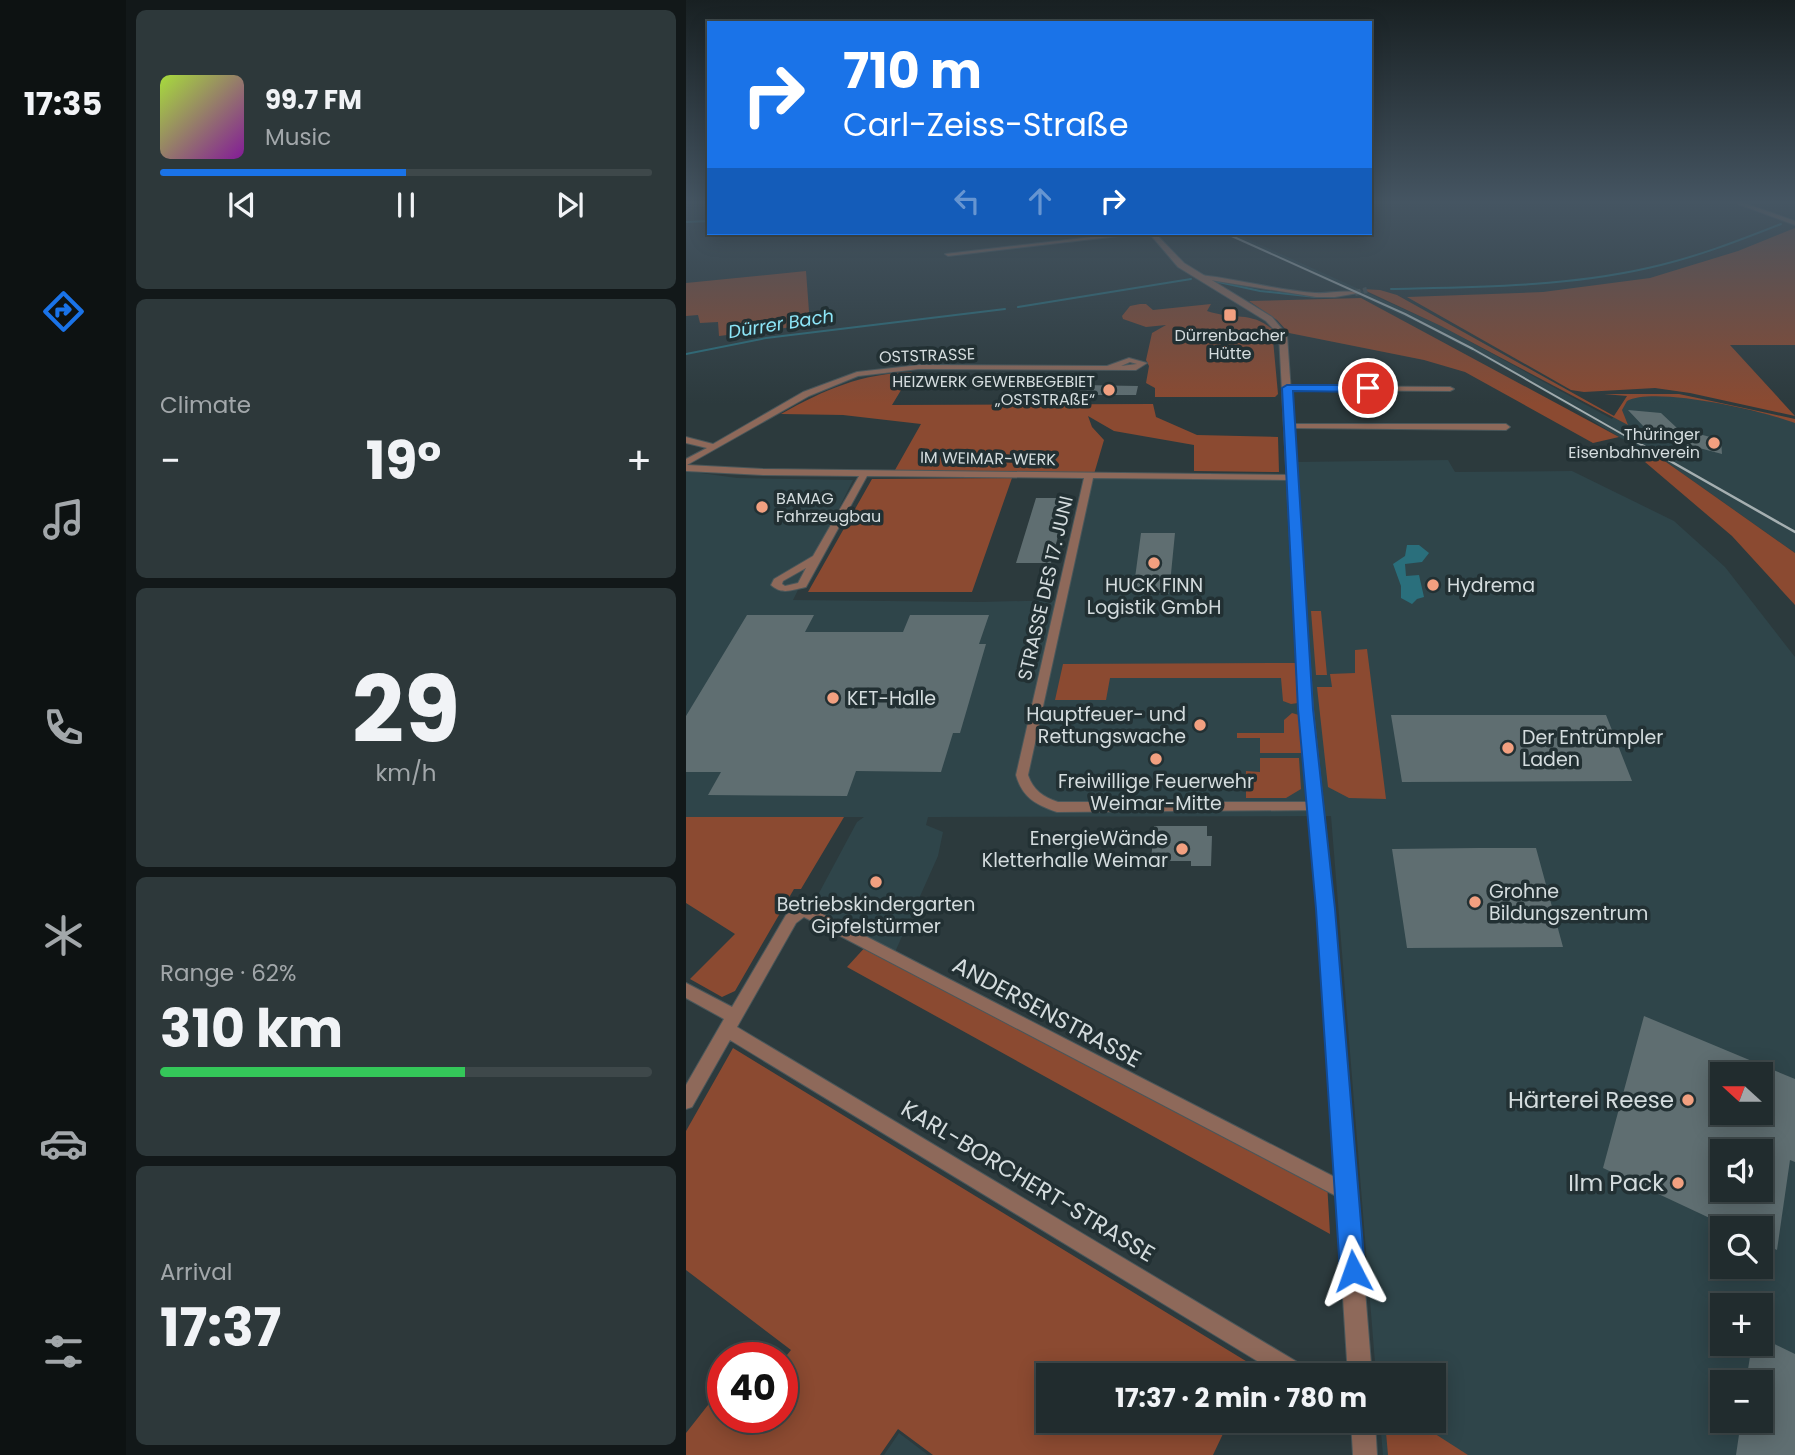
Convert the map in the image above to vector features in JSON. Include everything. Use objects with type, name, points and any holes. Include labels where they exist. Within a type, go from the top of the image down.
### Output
[{"type":"street","points":[[1187,269],[1269,319],[1283,335],[1306,709],[1348,1193],[1359,1363]]},
{"type":"street","points":[[1200,277],[1314,296],[1355,293]]},
{"type":"street","name":"OSTSTRASSE","points":[[686,465],[710,446],[813,390],[869,372],[919,367],[1108,368]]},
{"type":"street","points":[[1287,388],[1450,389]]},
{"type":"street","points":[[1289,426],[1506,427]]},
{"type":"street","points":[[686,440],[710,446]]},
{"type":"street","name":"IM WEIMAR-WERK","points":[[686,465],[763,472],[1291,477]]},
{"type":"street","points":[[817,558],[865,472]]},
{"type":"street","name":"STRASSE DES 17. JUNI","points":[[1089,476],[1022,775],[1025,788],[1044,803],[1067,807],[1316,807]]},
{"type":"street","name":"ANDERSENSTRASSE","points":[[731,1023],[791,919],[803,910],[1348,1193]]},
{"type":"street","name":"KARL-BORCHERT-STRASSE","points":[[686,990],[731,1023],[1281,1363]]},
{"type":"street","points":[[686,1101],[731,1023]]},
{"type":"street","points":[[1364,1433],[1365,1455]]},
{"type":"shaded area","points":[[1301,269],[1314,269],[1441,326],[1612,419],[1628,395],[1681,395],[1795,420],[1795,553],[1659,457],[1619,437],[1524,379],[1423,325]]},
{"type":"shaded area","points":[[1680,269],[1795,269],[1795,345],[1730,345],[1795,416],[1655,388],[1584,392],[1571,390],[1407,297],[1543,292],[1650,278]]},
{"type":"shaded area","points":[[806,271],[810,325],[719,336],[718,322],[700,323],[698,315],[686,316],[686,283]]},
{"type":"shaded area","points":[[1362,289],[1397,295],[1614,416],[1627,396],[1604,394],[1679,394],[1795,419],[1795,423],[1735,407],[1661,396],[1627,401],[1622,410],[1628,425],[1441,326]]},
{"type":"shaded area","points":[[1361,298],[1619,437],[1593,443],[1465,372],[1424,360],[1289,333],[1277,320],[1249,301]]},
{"type":"shaded area","points":[[1146,304],[1153,310],[1211,304],[1207,311],[1264,323],[1272,329],[1278,394],[1275,397],[1155,397],[1155,388],[1146,383],[1149,366],[1146,360],[1152,333],[1166,325],[1146,327],[1123,319],[1122,316],[1130,306]]},
{"type":"shaded area","points":[[912,372],[892,405],[1153,404],[1156,417],[1197,435],[1278,437],[1279,472],[1194,471],[1194,445],[1114,431],[1088,416],[1092,427],[1104,440],[1094,474],[895,470],[921,424],[843,415],[781,414],[844,384],[893,373]]},
{"type":"shaded area","points":[[1659,457],[1795,553],[1795,605],[1732,536],[1645,462]]},
{"type":"shaded area","points":[[1448,460],[1455,472],[1572,471],[1674,521],[1725,567],[1795,657],[1795,1455],[1383,1455],[1381,1433],[1446,1433],[1446,1363],[1375,1363],[1331,816],[928,817],[926,825],[943,832],[938,856],[895,952],[811,908],[857,822],[864,817],[686,817],[686,471],[737,478],[853,480],[793,600],[981,602],[1062,600],[1089,476],[1290,477],[1297,462]]},
{"type":"shaded area","points":[[1012,478],[972,592],[808,592],[872,479]]},
{"type":"shaded area","points":[[1311,611],[1321,611],[1327,675],[1316,675]]},
{"type":"shaded area","points":[[1367,649],[1386,799],[1349,798],[1328,787],[1317,687],[1332,687],[1330,674],[1355,673],[1355,650]]},
{"type":"shaded area","points":[[1295,663],[1298,703],[1283,701],[1281,678],[1110,678],[1106,700],[1055,700],[1063,664]]},
{"type":"shaded area","points":[[1292,713],[1299,715],[1302,753],[1260,753],[1260,738],[1237,738],[1237,733],[1284,733],[1284,720]]},
{"type":"shaded area","points":[[1260,758],[1299,758],[1301,789],[1286,798],[1246,798],[1246,771],[1260,772]]},
{"type":"shaded area","points":[[686,817],[844,817],[801,889],[794,889],[735,991],[722,997],[690,979],[735,934],[686,903]]},
{"type":"shaded area","points":[[868,944],[1327,1182],[1330,1234],[847,967]]},
{"type":"shaded area","points":[[733,1048],[1249,1363],[1036,1363],[1036,1433],[1223,1433],[1213,1455],[933,1455],[898,1429],[880,1455],[686,1455],[686,1433],[707,1406],[707,1433],[798,1433],[798,1342],[780,1342],[686,1270],[686,1131]]},
{"type":"shaded area","points":[[899,1433],[928,1455],[884,1455]]},
{"type":"shaded area","points":[[1386,1433],[1434,1433],[1468,1455],[1388,1455]]},
{"type":"water","points":[[1407,545],[1419,545],[1429,553],[1422,562],[1405,564],[1406,576],[1419,575],[1424,597],[1412,604],[1401,598],[1401,586],[1393,564],[1405,556]]},
{"type":"building","name":"HEIZWERK GEWERBEGEBIET „OSTSTRAßE“","points":[[1082,385],[1138,386],[1136,395],[1079,395]]},
{"type":"building","points":[[1628,410],[1661,413],[1677,428],[1721,440],[1722,454],[1665,439],[1645,428]]},
{"type":"building","points":[[1036,498],[1068,498],[1051,563],[1016,563]]},
{"type":"building","name":"HUCK FINN Logistik GmbH","points":[[1141,533],[1175,533],[1169,594],[1133,593]]},
{"type":"building","name":"KET-Halle","points":[[747,615],[814,615],[805,632],[903,632],[910,615],[989,615],[979,644],[986,644],[960,733],[953,733],[941,772],[856,771],[847,796],[708,795],[721,772],[686,772],[686,716]]},
{"type":"building","name":"Der Entrümpler Laden","points":[[1391,715],[1606,715],[1632,781],[1402,782]]},
{"type":"building","name":"EnergieWände Kletterhalle Weimar","points":[[1154,826],[1207,826],[1207,836],[1212,836],[1211,866],[1191,866],[1191,861],[1151,861]]},
{"type":"building","name":"Grohne Bildungszentrum","points":[[1536,848],[1563,947],[1407,948],[1392,849]]},
{"type":"building","points":[[1644,1016],[1754,1062],[1710,1062],[1710,1125],[1773,1125],[1773,1070],[1795,1079],[1795,1162],[1790,1160],[1777,1250],[1773,1248],[1773,1216],[1710,1216],[1710,1218],[1603,1168]]},
{"type":"building","points":[[1773,1343],[1795,1354],[1795,1455],[1736,1455],[1739,1433],[1773,1433],[1773,1370],[1748,1370],[1750,1356],[1773,1356]]},
{"type":"waterway","name":"Dürrer Bach","points":[[1391,289],[1520,285],[1584,279],[1641,269]]},
{"type":"waterway","name":"Dürrer Bach","points":[[1018,307],[1191,279]]},
{"type":"waterway","name":"Dürrer Bach","points":[[1214,281],[1260,291],[1316,297]]},
{"type":"waterway","name":"Dürrer Bach","points":[[686,354],[766,338],[1005,309]]},
{"type":"tunnel","points":[[1355,293],[1367,290]]},
{"type":"railway","points":[[1305,269],[1405,314],[1473,349],[1645,447]]},
{"type":"railway","points":[[1642,445],[1795,532]]},
{"type":"place","name":"Dürrenbacher Hütte","points":[[1230,315]]},
{"type":"place","name":"HEIZWERK GEWERBEGEBIET „OSTSTRAßE“","points":[[1109,390]]},
{"type":"place","name":"Thüringer Eisenbahnverein","points":[[1714,443]]},
{"type":"place","name":"BAMAG Fahrzeugbau","points":[[762,507]]},
{"type":"place","name":"HUCK FINN Logistik GmbH","points":[[1154,563]]},
{"type":"place","name":"Hydrema","points":[[1433,585]]},
{"type":"place","name":"KET-Halle","points":[[833,698]]},
{"type":"place","name":"Hauptfeuer- und Rettungswache","points":[[1200,725]]},
{"type":"place","name":"Der Entrümpler Laden","points":[[1508,748]]},
{"type":"place","name":"Freiwillige Feuerwehr Weimar-Mitte","points":[[1156,759]]},
{"type":"place","name":"EnergieWände Kletterhalle Weimar","points":[[1182,849]]},
{"type":"place","name":"Betriebskindergarten Gipfelstürmer","points":[[876,882]]},
{"type":"place","name":"Grohne Bildungszentrum","points":[[1475,902]]},
{"type":"place","name":"Härterei Reese","points":[[1688,1100]]},
{"type":"place","name":"Ilm Pack","points":[[1678,1183]]},
{"type":"route","points":[[1353,1271],[1326,909],[1306,709],[1287,388],[1368,388]]}]
